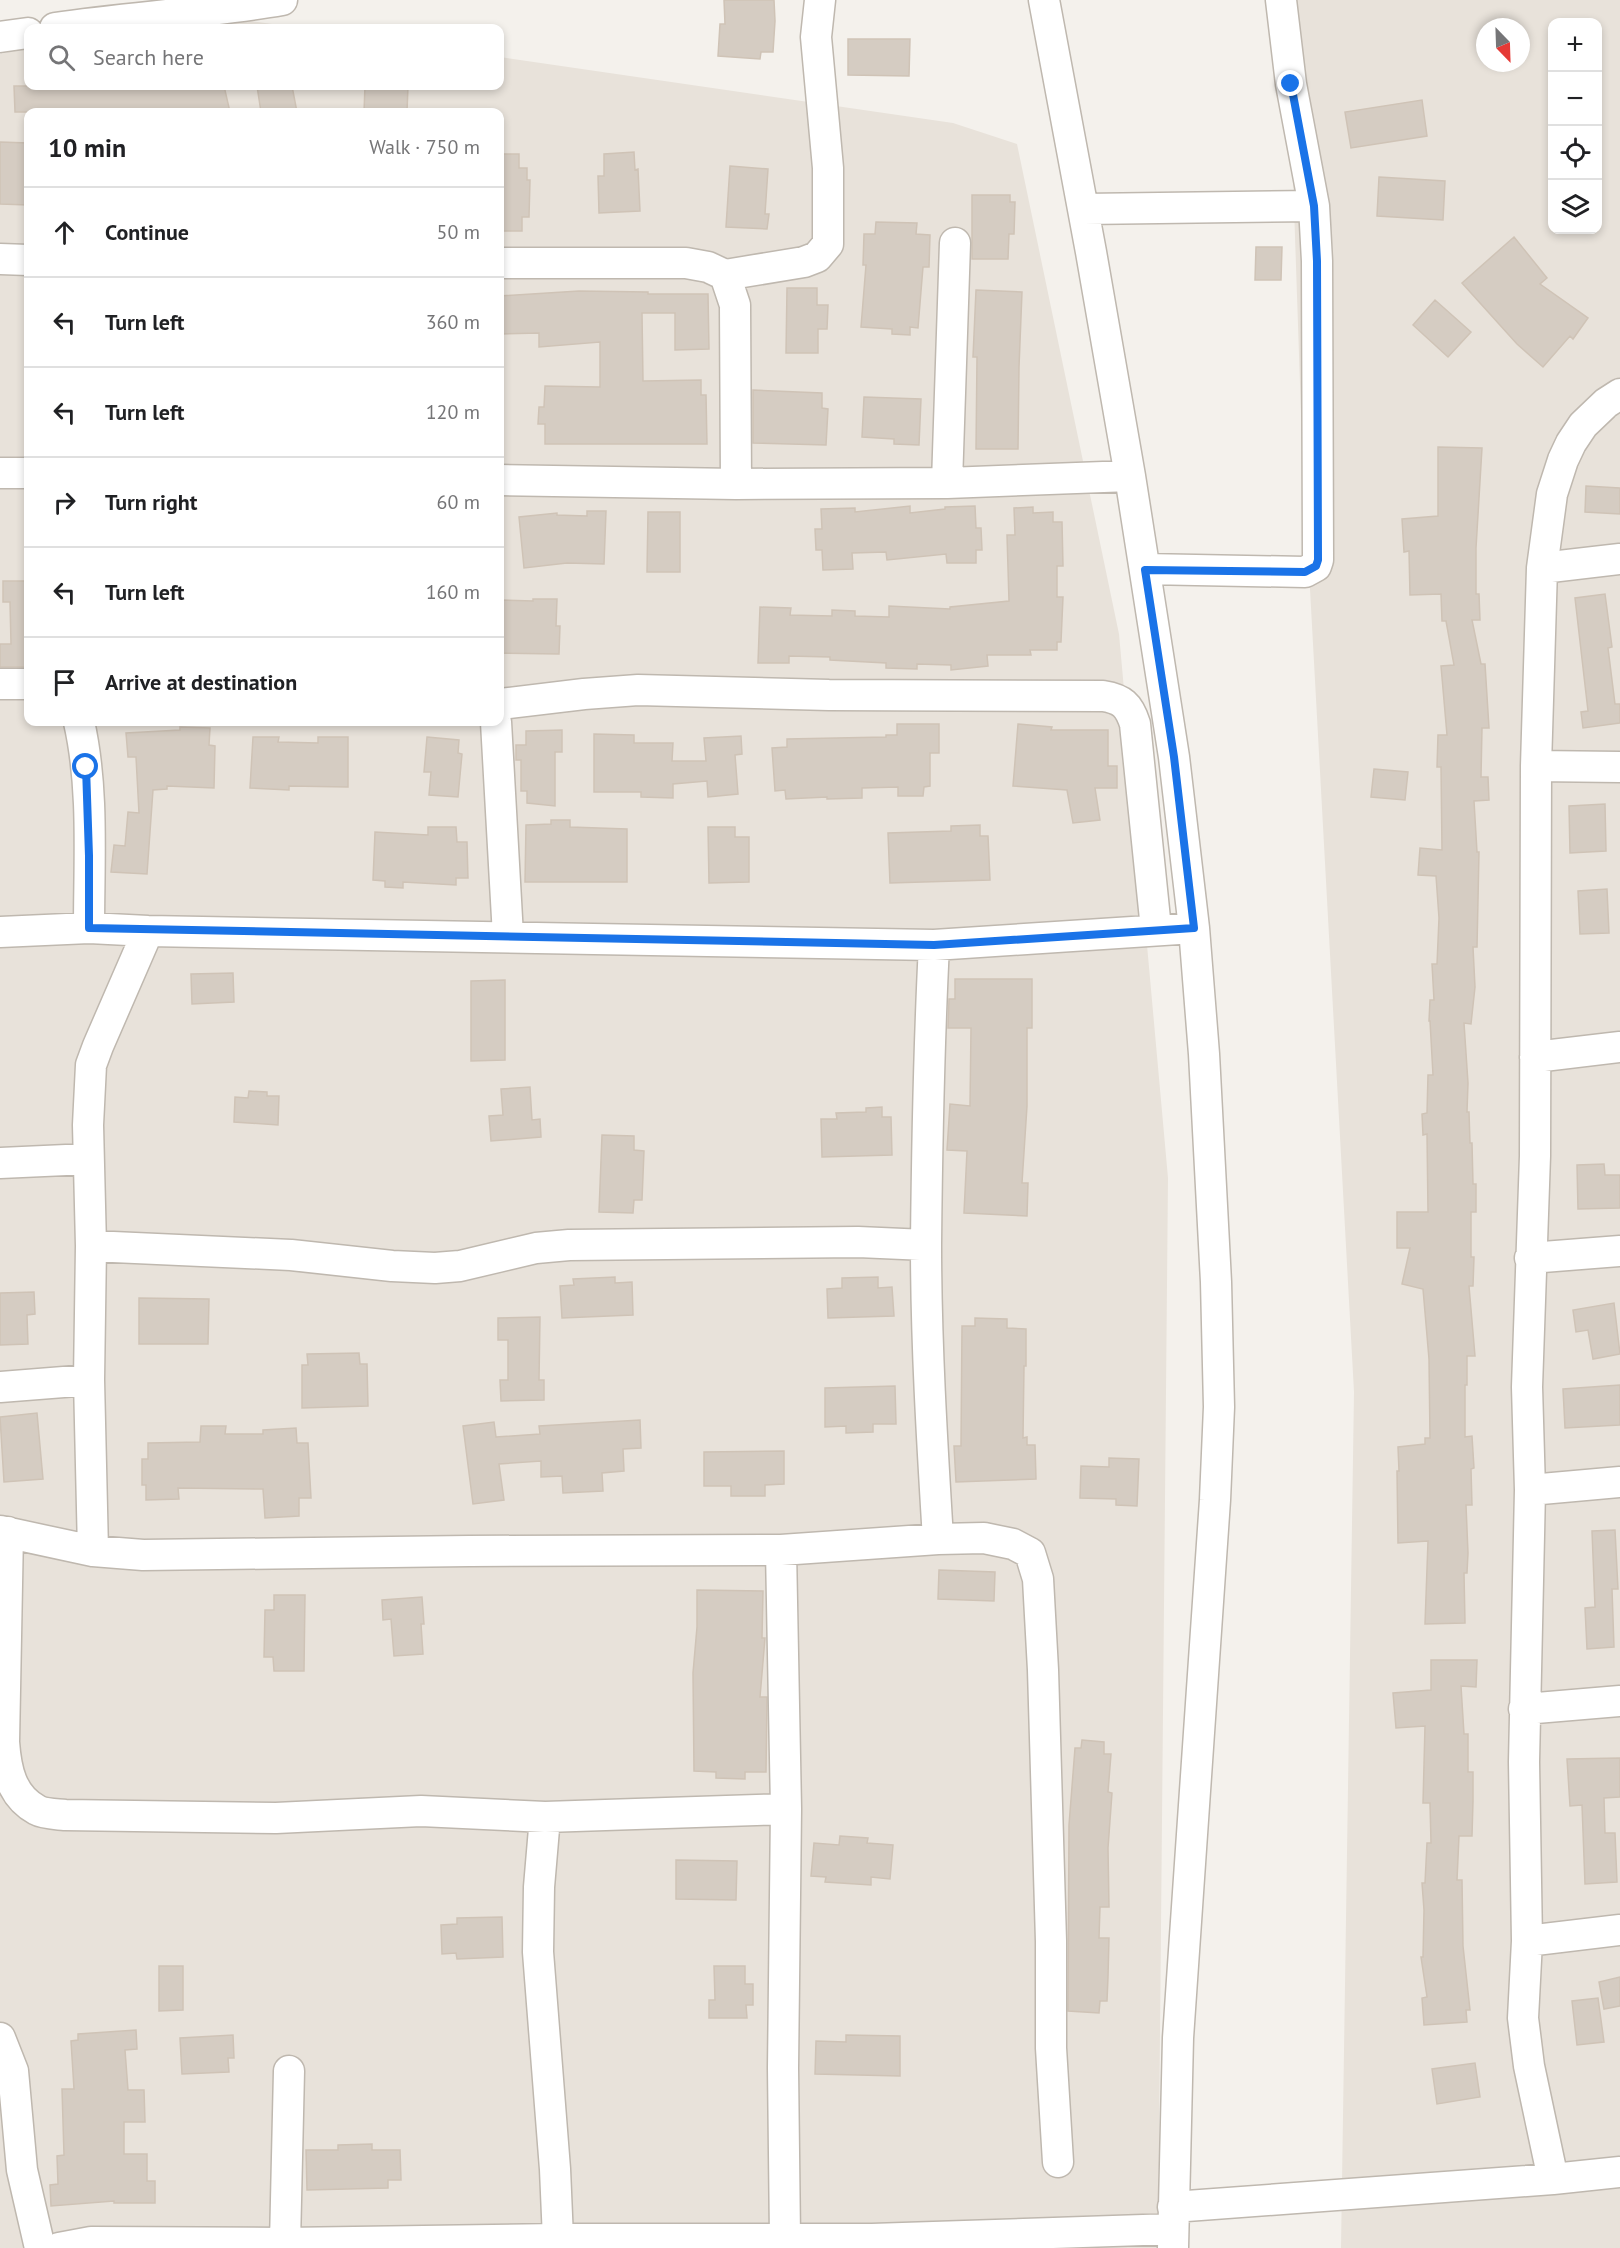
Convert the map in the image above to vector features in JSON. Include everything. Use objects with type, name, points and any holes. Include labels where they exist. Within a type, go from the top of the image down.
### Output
[{"type":"street","points":[[81,24],[228,4],[282,0]]},
{"type":"street","points":[[504,262],[686,263],[708,267],[725,275],[804,262],[817,257],[828,244],[828,168],[816,38],[820,0]]},
{"type":"street","points":[[1044,0],[1084,209],[1130,476],[1174,757],[1194,928],[1204,1054],[1216,1282],[1219,1407],[1215,1500],[1178,2038],[1173,2228]]},
{"type":"street","points":[[1145,570],[1295,573],[1305,572],[1316,566],[1318,560],[1317,261],[1314,206],[1291,84],[1281,0]]},
{"type":"street","points":[[0,37],[24,34]]},
{"type":"street","points":[[1084,209],[1314,206]]},
{"type":"street","points":[[947,483],[955,243]]},
{"type":"street","points":[[0,259],[24,260]]},
{"type":"street","points":[[725,275],[735,305],[736,484]]},
{"type":"street","points":[[1553,2179],[1529,2066],[1523,2018],[1527,1941],[1524,1709],[1530,1490],[1527,1387],[1535,1156],[1536,766],[1542,568],[1552,494],[1563,460],[1583,425],[1606,403],[1620,394]]},
{"type":"street","points":[[0,473],[24,473]]},
{"type":"street","points":[[504,480],[736,484],[947,483],[1130,476]]},
{"type":"street","points":[[1542,568],[1620,559]]},
{"type":"street","points":[[0,684],[24,684]]},
{"type":"street","points":[[504,704],[584,694],[638,690],[876,695],[1103,696],[1114,698],[1127,705],[1135,724],[1156,929]]},
{"type":"street","points":[[80,726],[86,767],[89,928]]},
{"type":"street","points":[[496,726],[508,936]]},
{"type":"street","points":[[1536,766],[1620,767]]},
{"type":"street","points":[[0,932],[89,928],[934,945],[1194,928]]},
{"type":"street","points":[[93,1551],[89,1380],[92,1246],[88,1092],[92,1065],[98,1046],[148,930]]},
{"type":"street","points":[[934,945],[929,1035],[926,1245],[931,1412],[938,1539]]},
{"type":"street","points":[[1534,1057],[1620,1047]]},
{"type":"street","points":[[0,1163],[88,1159]]},
{"type":"street","points":[[92,1246],[291,1256],[435,1268],[460,1266],[536,1248],[569,1245],[858,1242],[926,1245]]},
{"type":"street","points":[[1530,1258],[1620,1251]]},
{"type":"street","points":[[0,1386],[89,1380]]},
{"type":"street","points":[[1530,1490],[1620,1482]]},
{"type":"street","points":[[786,1809],[545,1817],[422,1811],[276,1818],[65,1815],[39,1811],[18,1797],[2,1757],[4,1532],[93,1551],[143,1555],[445,1551],[781,1551],[938,1539],[984,1538],[1014,1544],[1030,1553],[1038,1579],[1043,1670],[1051,1941],[1051,2048],[1058,2162]]},
{"type":"street","points":[[781,1551],[786,1809],[783,2068],[785,2238]]},
{"type":"street","points":[[1524,1709],[1620,1701]]},
{"type":"street","points":[[545,1817],[539,1887],[538,1952],[558,2239]]},
{"type":"street","points":[[1527,1941],[1620,1929]]},
{"type":"street","points":[[0,2038],[13,2071],[22,2170],[40,2248]]},
{"type":"street","points":[[285,2243],[289,2071]]},
{"type":"street","points":[[59,2248],[91,2242],[285,2243],[785,2238],[1118,2240],[1173,2228],[1620,2172]]},
{"type":"shaded area","points":[[1287,0],[1620,0],[1620,2248],[1341,2248],[1354,1392],[1302,443]]},
{"type":"shaded area","points":[[192,13],[272,24],[138,24]]},
{"type":"shaded area","points":[[24,49],[24,90],[504,90],[504,58],[953,123],[1017,144],[1119,634],[1168,1178],[1158,2248],[0,2248],[0,54]]},
{"type":"building","points":[[724,0],[774,0],[773,52],[761,52],[760,59],[718,56],[720,24],[725,24]]},
{"type":"building","points":[[848,39],[910,39],[909,76],[848,75]]},
{"type":"building","points":[[14,86],[24,86],[24,90],[225,90],[229,108],[24,108],[24,112],[15,112]]},
{"type":"building","points":[[258,90],[293,90],[296,108],[260,108]]},
{"type":"building","points":[[365,90],[408,90],[407,108],[364,108]]},
{"type":"building","points":[[1422,100],[1427,136],[1351,148],[1345,112]]},
{"type":"building","points":[[0,142],[24,143],[24,205],[0,204]]},
{"type":"building","points":[[634,152],[635,170],[638,169],[640,211],[599,213],[598,176],[604,176],[604,154]]},
{"type":"building","points":[[504,154],[519,154],[519,168],[527,168],[527,180],[530,180],[529,217],[522,217],[522,231],[504,231]]},
{"type":"building","points":[[730,166],[768,169],[765,214],[769,214],[767,229],[726,227]]},
{"type":"building","points":[[1379,177],[1445,181],[1443,220],[1377,216]]},
{"type":"building","points":[[972,195],[1010,195],[1010,202],[1015,202],[1014,234],[1009,234],[1008,259],[972,259]]},
{"type":"building","points":[[876,222],[917,223],[916,234],[930,235],[929,267],[923,267],[918,328],[910,327],[910,335],[892,334],[892,329],[861,327],[866,265],[863,265],[864,234],[875,234]]},
{"type":"building","points":[[1514,237],[1547,278],[1540,284],[1588,318],[1573,339],[1570,336],[1543,367],[1517,344],[1462,283]]},
{"type":"building","points":[[1256,247],[1282,247],[1281,280],[1255,280]]},
{"type":"building","points":[[787,288],[817,288],[817,305],[828,305],[827,329],[818,329],[818,353],[786,353]]},
{"type":"building","points":[[976,290],[1022,292],[1018,449],[976,449],[977,357],[973,357]]},
{"type":"building","points":[[579,291],[708,294],[709,349],[675,350],[675,313],[642,313],[643,381],[701,380],[701,395],[706,395],[707,444],[545,444],[545,424],[538,424],[539,407],[544,407],[545,386],[600,387],[600,342],[539,347],[539,333],[504,334],[504,296]]},
{"type":"building","points":[[1435,300],[1471,332],[1448,357],[1413,325]]},
{"type":"building","points":[[753,390],[822,393],[822,408],[828,409],[826,445],[753,443]]},
{"type":"building","points":[[864,397],[921,399],[919,445],[894,444],[894,439],[862,437]]},
{"type":"building","points":[[1438,447],[1482,448],[1476,548],[1476,594],[1479,594],[1480,620],[1472,620],[1481,664],[1485,664],[1489,728],[1482,728],[1481,777],[1488,777],[1489,800],[1474,801],[1477,852],[1479,852],[1477,947],[1473,947],[1475,987],[1471,1024],[1464,1023],[1468,1083],[1467,1112],[1469,1112],[1470,1143],[1472,1143],[1473,1184],[1476,1184],[1476,1212],[1471,1212],[1473,1286],[1469,1286],[1475,1356],[1467,1356],[1467,1385],[1465,1385],[1465,1437],[1472,1436],[1474,1468],[1471,1469],[1472,1505],[1466,1505],[1468,1553],[1467,1573],[1464,1573],[1465,1623],[1425,1624],[1428,1541],[1398,1543],[1397,1471],[1399,1471],[1398,1447],[1425,1444],[1425,1438],[1430,1438],[1429,1359],[1423,1289],[1402,1284],[1410,1248],[1397,1248],[1397,1212],[1428,1212],[1427,1134],[1423,1135],[1422,1114],[1427,1113],[1428,1075],[1433,1075],[1429,1021],[1430,1000],[1434,1000],[1432,964],[1437,964],[1439,918],[1436,876],[1418,875],[1420,848],[1442,850],[1441,767],[1437,767],[1438,735],[1447,735],[1441,666],[1454,665],[1446,621],[1442,621],[1441,594],[1410,595],[1409,551],[1404,552],[1402,519],[1438,516]]},
{"type":"building","points":[[1586,486],[1620,488],[1620,514],[1585,512]]},
{"type":"building","points":[[910,506],[910,513],[945,509],[945,507],[975,506],[976,528],[981,528],[982,550],[976,550],[976,563],[947,563],[946,554],[887,560],[886,552],[852,553],[853,569],[823,570],[822,550],[816,550],[815,529],[822,529],[821,509],[855,508],[855,512]]},
{"type":"building","points":[[1033,507],[1033,513],[1053,512],[1053,522],[1062,522],[1063,566],[1057,566],[1057,597],[1063,597],[1061,642],[1057,642],[1057,650],[1030,650],[1031,655],[987,655],[988,666],[951,670],[951,665],[917,664],[917,669],[886,668],[886,663],[830,660],[830,657],[789,656],[789,663],[758,663],[760,607],[791,608],[790,615],[832,616],[832,610],[855,611],[855,616],[889,617],[889,606],[950,609],[950,607],[1009,601],[1007,535],[1015,535],[1014,508]]},
{"type":"building","points":[[587,511],[606,511],[604,564],[567,563],[524,568],[519,517],[557,513],[557,515],[587,516]]},
{"type":"building","points":[[648,512],[680,512],[680,572],[647,572]]},
{"type":"building","points":[[3,581],[24,581],[24,667],[0,667],[0,644],[11,644],[10,602],[3,602]]},
{"type":"building","points":[[1605,594],[1612,647],[1608,648],[1615,704],[1620,704],[1620,723],[1583,728],[1581,712],[1588,711],[1575,598]]},
{"type":"building","points":[[533,599],[557,599],[556,626],[560,626],[559,654],[504,653],[504,600],[533,601]]},
{"type":"building","points":[[897,724],[939,724],[939,753],[930,753],[930,786],[924,787],[923,796],[898,796],[898,787],[862,788],[862,798],[786,799],[785,790],[775,791],[772,748],[787,747],[787,739],[886,737],[886,735],[897,735]]},
{"type":"building","points":[[1018,724],[1052,727],[1051,730],[1108,730],[1108,766],[1117,766],[1117,788],[1095,788],[1100,820],[1073,823],[1067,790],[1013,786]]},
{"type":"building","points":[[180,727],[210,728],[209,745],[215,746],[214,788],[167,786],[167,789],[153,790],[147,874],[111,872],[114,845],[125,846],[128,812],[139,813],[136,757],[128,757],[126,733],[180,730]]},
{"type":"building","points":[[562,730],[562,752],[555,752],[555,806],[527,803],[527,791],[521,791],[521,760],[516,760],[516,745],[526,745],[526,731]]},
{"type":"building","points":[[594,734],[634,735],[634,743],[673,743],[672,761],[706,761],[704,738],[741,736],[742,754],[735,755],[738,794],[708,797],[707,781],[673,784],[673,798],[641,797],[641,792],[594,792]]},
{"type":"building","points":[[253,737],[279,737],[278,742],[318,743],[318,737],[348,737],[348,787],[289,786],[289,790],[250,788]]},
{"type":"building","points":[[427,737],[459,740],[458,753],[462,754],[458,797],[429,795],[431,772],[424,772]]},
{"type":"building","points":[[1374,769],[1408,772],[1405,800],[1371,797]]},
{"type":"building","points":[[1605,804],[1606,851],[1570,853],[1569,806]]},
{"type":"building","points":[[551,820],[570,820],[570,827],[627,829],[627,882],[525,882],[526,825],[551,824]]},
{"type":"building","points":[[980,825],[980,836],[988,836],[990,880],[890,883],[888,833],[951,831],[951,826]]},
{"type":"building","points":[[428,827],[456,827],[457,842],[467,842],[468,878],[456,878],[456,885],[403,882],[403,888],[385,887],[385,881],[373,880],[375,832],[428,835]]},
{"type":"building","points":[[708,827],[735,827],[735,837],[749,837],[749,882],[709,883]]},
{"type":"building","points":[[1607,889],[1609,933],[1580,934],[1578,891]]},
{"type":"building","points":[[233,973],[234,1002],[192,1004],[191,974]]},
{"type":"building","points":[[955,979],[1032,979],[1032,1028],[1027,1028],[1027,1106],[1022,1183],[1028,1183],[1027,1216],[964,1213],[967,1151],[947,1150],[950,1104],[970,1106],[971,1028],[948,1028],[949,999],[955,999]]},
{"type":"building","points":[[505,980],[505,1060],[471,1061],[471,981]]},
{"type":"building","points":[[530,1087],[532,1120],[540,1119],[541,1137],[491,1141],[489,1116],[503,1115],[501,1089]]},
{"type":"building","points":[[249,1091],[267,1092],[267,1096],[279,1096],[278,1125],[234,1122],[235,1097],[248,1098]]},
{"type":"building","points":[[882,1107],[882,1117],[891,1117],[892,1155],[822,1157],[821,1119],[837,1119],[836,1113],[866,1112],[866,1108]]},
{"type":"building","points":[[602,1135],[634,1136],[634,1150],[644,1151],[642,1200],[634,1200],[633,1213],[599,1212]]},
{"type":"building","points":[[1604,1164],[1605,1175],[1620,1175],[1620,1208],[1578,1209],[1577,1165]]},
{"type":"building","points":[[615,1277],[615,1283],[632,1282],[633,1315],[562,1318],[560,1286],[574,1285],[573,1279]]},
{"type":"building","points":[[878,1277],[878,1288],[892,1287],[894,1316],[828,1318],[827,1289],[842,1288],[842,1278]]},
{"type":"building","points":[[34,1292],[35,1314],[27,1315],[28,1344],[0,1345],[0,1293]]},
{"type":"building","points":[[139,1298],[209,1299],[208,1344],[139,1344]]},
{"type":"building","points":[[1614,1303],[1620,1354],[1593,1359],[1588,1330],[1576,1332],[1573,1310]]},
{"type":"building","points":[[540,1317],[539,1380],[544,1380],[544,1400],[501,1401],[500,1380],[508,1380],[508,1340],[498,1340],[498,1318]]},
{"type":"building","points":[[975,1318],[1007,1319],[1007,1328],[1026,1329],[1023,1438],[1027,1437],[1027,1445],[1035,1445],[1036,1479],[956,1482],[954,1446],[961,1446],[962,1326],[975,1326]]},
{"type":"building","points":[[359,1353],[360,1364],[367,1364],[368,1406],[302,1408],[302,1365],[308,1365],[307,1354]]},
{"type":"building","points":[[1620,1385],[1620,1425],[1565,1428],[1563,1389]]},
{"type":"building","points":[[895,1386],[896,1424],[873,1424],[873,1432],[846,1433],[846,1426],[825,1427],[825,1388]]},
{"type":"building","points":[[37,1413],[43,1479],[4,1482],[0,1417]]},
{"type":"building","points":[[640,1420],[641,1448],[623,1449],[624,1471],[602,1473],[603,1491],[563,1493],[562,1476],[541,1477],[541,1461],[499,1464],[504,1500],[473,1504],[463,1426],[494,1422],[496,1437],[540,1434],[539,1426]]},
{"type":"building","points":[[201,1426],[226,1426],[225,1434],[263,1434],[263,1430],[296,1428],[297,1443],[308,1443],[311,1498],[299,1498],[299,1516],[265,1518],[263,1489],[178,1488],[179,1499],[146,1500],[146,1485],[142,1485],[142,1459],[148,1459],[148,1443],[200,1442]]},
{"type":"building","points":[[784,1451],[784,1484],[765,1485],[765,1496],[731,1496],[731,1486],[704,1486],[704,1452]]},
{"type":"building","points":[[1109,1458],[1139,1459],[1137,1506],[1116,1505],[1116,1499],[1080,1498],[1081,1466],[1109,1467]]},
{"type":"building","points":[[1615,1530],[1618,1589],[1612,1589],[1614,1647],[1587,1649],[1585,1608],[1595,1607],[1592,1531]]},
{"type":"building","points":[[939,1570],[995,1572],[994,1601],[938,1599]]},
{"type":"building","points":[[697,1590],[763,1591],[762,1638],[765,1638],[760,1697],[767,1697],[766,1772],[745,1772],[745,1779],[716,1778],[716,1772],[694,1771],[693,1673]]},
{"type":"building","points":[[274,1595],[305,1595],[304,1671],[274,1671],[273,1657],[264,1657],[265,1610],[274,1610]]},
{"type":"building","points":[[422,1597],[423,1654],[394,1656],[391,1619],[383,1620],[382,1600]]},
{"type":"building","points":[[1431,1660],[1477,1660],[1476,1687],[1461,1686],[1464,1734],[1468,1734],[1468,1772],[1473,1772],[1473,1801],[1472,1836],[1459,1836],[1457,1880],[1462,1880],[1463,1946],[1470,2010],[1466,2010],[1467,2022],[1424,2025],[1422,1998],[1427,1997],[1421,1957],[1423,1957],[1424,1910],[1422,1883],[1425,1883],[1427,1843],[1431,1843],[1430,1803],[1423,1803],[1425,1726],[1396,1728],[1393,1693],[1431,1690]]},
{"type":"building","points":[[1082,1740],[1104,1742],[1104,1754],[1111,1754],[1108,1792],[1112,1793],[1108,1848],[1109,1907],[1100,1907],[1099,1938],[1109,1938],[1107,2001],[1100,2001],[1099,2013],[1068,2011],[1069,1825],[1075,1748],[1081,1748]]},
{"type":"building","points":[[1620,1758],[1620,1797],[1604,1798],[1605,1833],[1615,1833],[1617,1882],[1585,1884],[1582,1805],[1570,1806],[1567,1759]]},
{"type":"building","points":[[840,1836],[868,1838],[867,1843],[893,1845],[890,1879],[871,1877],[871,1885],[825,1882],[826,1877],[811,1876],[814,1843],[839,1845]]},
{"type":"building","points":[[676,1860],[737,1861],[736,1900],[676,1899]]},
{"type":"building","points":[[502,1917],[503,1957],[457,1959],[456,1953],[442,1954],[441,1925],[457,1924],[457,1918]]},
{"type":"building","points":[[159,1966],[183,1966],[183,2010],[159,2011]]},
{"type":"building","points":[[714,1966],[745,1966],[745,1984],[753,1984],[753,2005],[746,2005],[747,2018],[709,2018],[709,2000],[715,2000]]},
{"type":"building","points":[[1620,1977],[1620,2006],[1604,2009],[1599,1982]]},
{"type":"building","points":[[1598,1998],[1604,2042],[1577,2045],[1572,2001]]},
{"type":"building","points":[[136,2030],[137,2049],[125,2050],[128,2090],[144,2090],[145,2122],[124,2122],[124,2154],[147,2154],[147,2181],[155,2181],[155,2203],[114,2203],[114,2201],[51,2206],[50,2185],[58,2184],[57,2156],[64,2155],[62,2089],[74,2089],[71,2041],[78,2040],[78,2034]]},
{"type":"building","points":[[233,2035],[234,2058],[228,2058],[229,2072],[182,2074],[180,2038]]},
{"type":"building","points":[[846,2035],[900,2036],[900,2076],[815,2074],[816,2041],[846,2042]]},
{"type":"building","points":[[1475,2063],[1480,2097],[1437,2104],[1432,2069]]},
{"type":"building","points":[[372,2144],[372,2150],[400,2150],[401,2180],[388,2180],[388,2188],[307,2190],[306,2150],[338,2150],[338,2145]]},
{"type":"route","points":[[86,767],[89,928],[934,945],[1194,928],[1174,757],[1145,570],[1295,573],[1312,569],[1318,560],[1317,261],[1314,206],[1291,84]]}]
